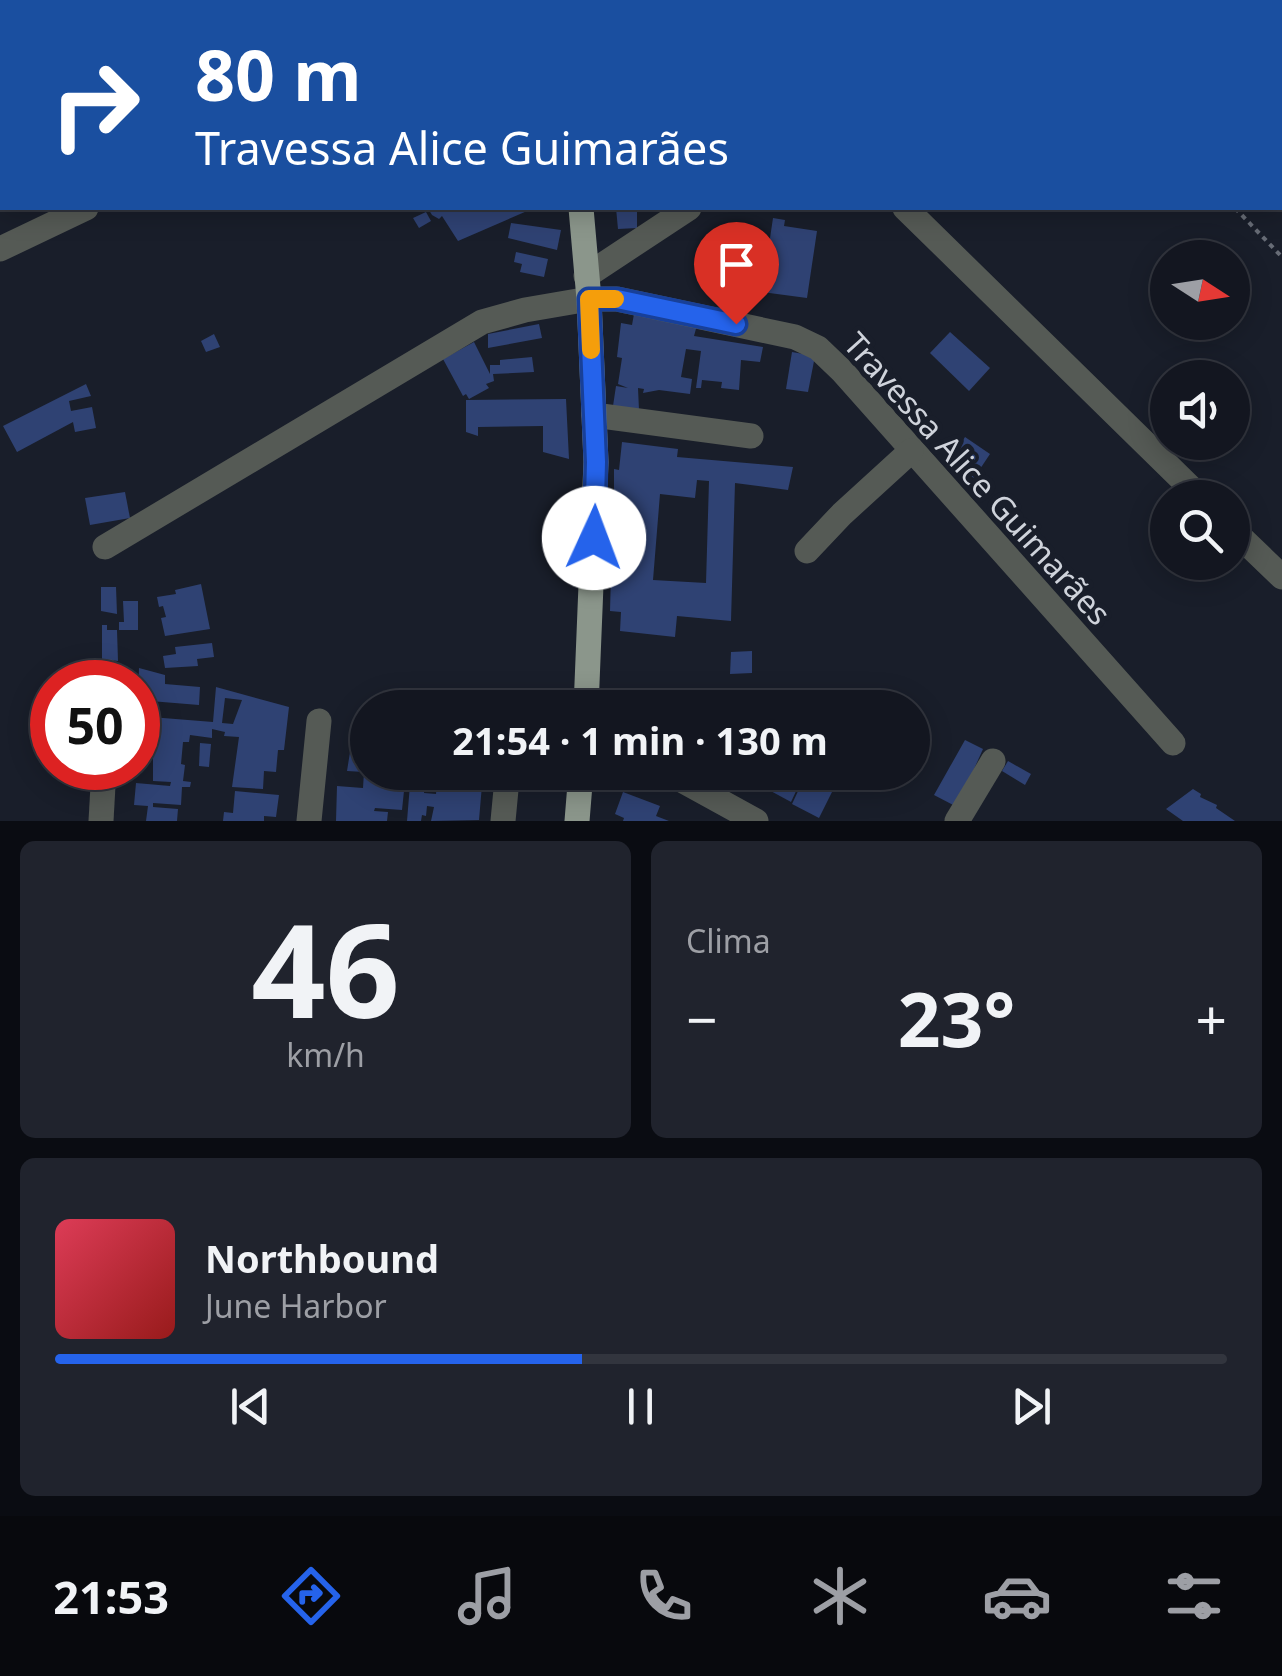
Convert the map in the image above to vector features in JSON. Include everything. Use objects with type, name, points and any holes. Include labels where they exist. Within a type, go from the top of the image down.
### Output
[{"type":"main road","points":[[581,210],[596,481],[587,690]]},
{"type":"main road","points":[[577,821],[580,790]]},
{"type":"street","points":[[0,249],[82,210]]},
{"type":"street","points":[[588,288],[686,210]]},
{"type":"street","points":[[908,210],[1182,480]]},
{"type":"street","name":"Travessa Alice Guimarães","points":[[106,547],[482,322],[588,288],[617,299],[795,337],[818,348],[1173,743]]},
{"type":"street","points":[[594,414],[751,436]]},
{"type":"street","points":[[807,551],[911,451]]},
{"type":"street","points":[[1250,547],[1282,578]]},
{"type":"street","points":[[309,821],[319,721]]},
{"type":"street","points":[[957,821],[992,760]]},
{"type":"street","points":[[102,821],[103,790]]},
{"type":"street","points":[[504,821],[507,790]]},
{"type":"street","points":[[699,790],[756,821]]},
{"type":"path","points":[[1237,210],[1282,256]]},
{"type":"building","points":[[429,210],[529,210],[458,241],[442,216],[439,219]]},
{"type":"building","points":[[616,210],[637,210],[637,228],[618,229]]},
{"type":"building","points":[[426,212],[431,221],[419,228],[413,218]]},
{"type":"building","points":[[773,218],[785,220],[784,226],[817,231],[807,298],[762,292]]},
{"type":"building","points":[[511,223],[561,230],[557,250],[508,238]]},
{"type":"building","points":[[516,252],[548,259],[544,277],[520,272],[522,264],[514,262]]},
{"type":"building","points":[[634,314],[697,325],[694,336],[763,347],[760,362],[741,360],[739,390],[721,388],[722,382],[702,380],[701,388],[696,388],[701,351],[686,349],[681,377],[692,379],[690,394],[659,390],[643,393],[644,389],[638,388],[639,410],[613,406],[616,386],[628,388],[618,384],[621,323],[632,325]]},
{"type":"building","points":[[539,324],[542,338],[488,348],[488,334]]},
{"type":"building","points":[[950,332],[990,368],[969,391],[930,353]]},
{"type":"building","points":[[214,334],[220,347],[206,352],[201,341]]},
{"type":"building","points":[[474,342],[490,374],[490,365],[500,365],[500,360],[532,357],[534,372],[493,374],[494,381],[486,384],[489,388],[469,399],[466,394],[463,396],[443,359]]},
{"type":"building","points":[[792,352],[815,356],[808,392],[786,389]]},
{"type":"building","points":[[86,384],[91,396],[69,401],[71,411],[92,407],[96,428],[75,432],[73,422],[17,452],[3,426]]},
{"type":"building","points":[[566,399],[569,459],[543,452],[543,426],[478,427],[478,436],[466,432],[466,400]]},
{"type":"building","points":[[965,437],[990,454],[974,478],[949,462]]},
{"type":"building","points":[[622,442],[678,449],[677,457],[793,467],[788,490],[735,483],[731,621],[677,616],[675,637],[620,631],[621,612],[610,611],[611,574],[626,568],[630,519],[618,509],[619,498],[614,495],[614,469],[619,470]],"holes":[[[697,480],[709,481],[706,583],[653,580],[660,494],[695,498]]]},
{"type":"building","points":[[125,492],[130,518],[90,525],[85,498]]},
{"type":"building","points":[[201,584],[210,629],[165,636],[161,618],[166,617],[157,597]]},
{"type":"building","points":[[101,587],[116,587],[117,614],[101,611]]},
{"type":"building","points":[[123,601],[138,601],[138,630],[119,630],[119,622],[124,622]]},
{"type":"building","points":[[102,625],[107,625],[107,630],[117,630],[118,660],[102,659]]},
{"type":"building","points":[[212,643],[214,657],[197,659],[198,666],[165,668],[163,656],[176,654],[175,647]]},
{"type":"building","points":[[752,651],[752,673],[730,674],[731,652]]},
{"type":"building","points":[[160,674],[165,675],[165,684],[200,687],[199,705],[160,702]]},
{"type":"building","points":[[216,687],[289,707],[284,750],[278,750],[276,772],[264,771],[263,789],[232,787],[239,737],[224,736],[225,732],[212,729],[212,738],[190,735],[189,742],[183,742],[183,781],[191,782],[190,787],[182,787],[181,805],[153,803],[153,807],[178,809],[177,821],[146,821],[148,806],[134,805],[135,790],[170,786],[171,782],[160,781],[160,718],[213,722]],"holes":[[[225,698],[242,700],[233,724],[222,723]]]},
{"type":"building","points":[[965,740],[983,749],[957,807],[934,795]]},
{"type":"building","points":[[200,743],[211,744],[209,767],[199,766]]},
{"type":"building","points":[[1008,761],[1031,774],[1025,785],[1002,771]]},
{"type":"building","points":[[337,786],[350,790],[404,791],[402,810],[375,808],[374,811],[388,812],[387,821],[336,821]]},
{"type":"building","points":[[1193,789],[1235,821],[1183,821],[1166,809]]},
{"type":"building","points":[[410,790],[436,794],[436,790],[482,790],[479,820],[431,821],[434,807],[427,806],[421,821],[407,821]]},
{"type":"building","points":[[769,790],[797,790],[791,802]]},
{"type":"building","points":[[799,790],[833,790],[819,818],[792,804]]},
{"type":"building","points":[[235,791],[279,795],[276,817],[264,816],[264,821],[223,821],[224,812],[233,813]]},
{"type":"building","points":[[623,792],[660,806],[656,816],[669,821],[623,821],[615,814]]},
{"type":"slow traffic","points":[[591,350],[589,299],[615,299]]},
{"type":"route","points":[[594,538],[596,462],[589,299],[617,299],[736,324]]}]
